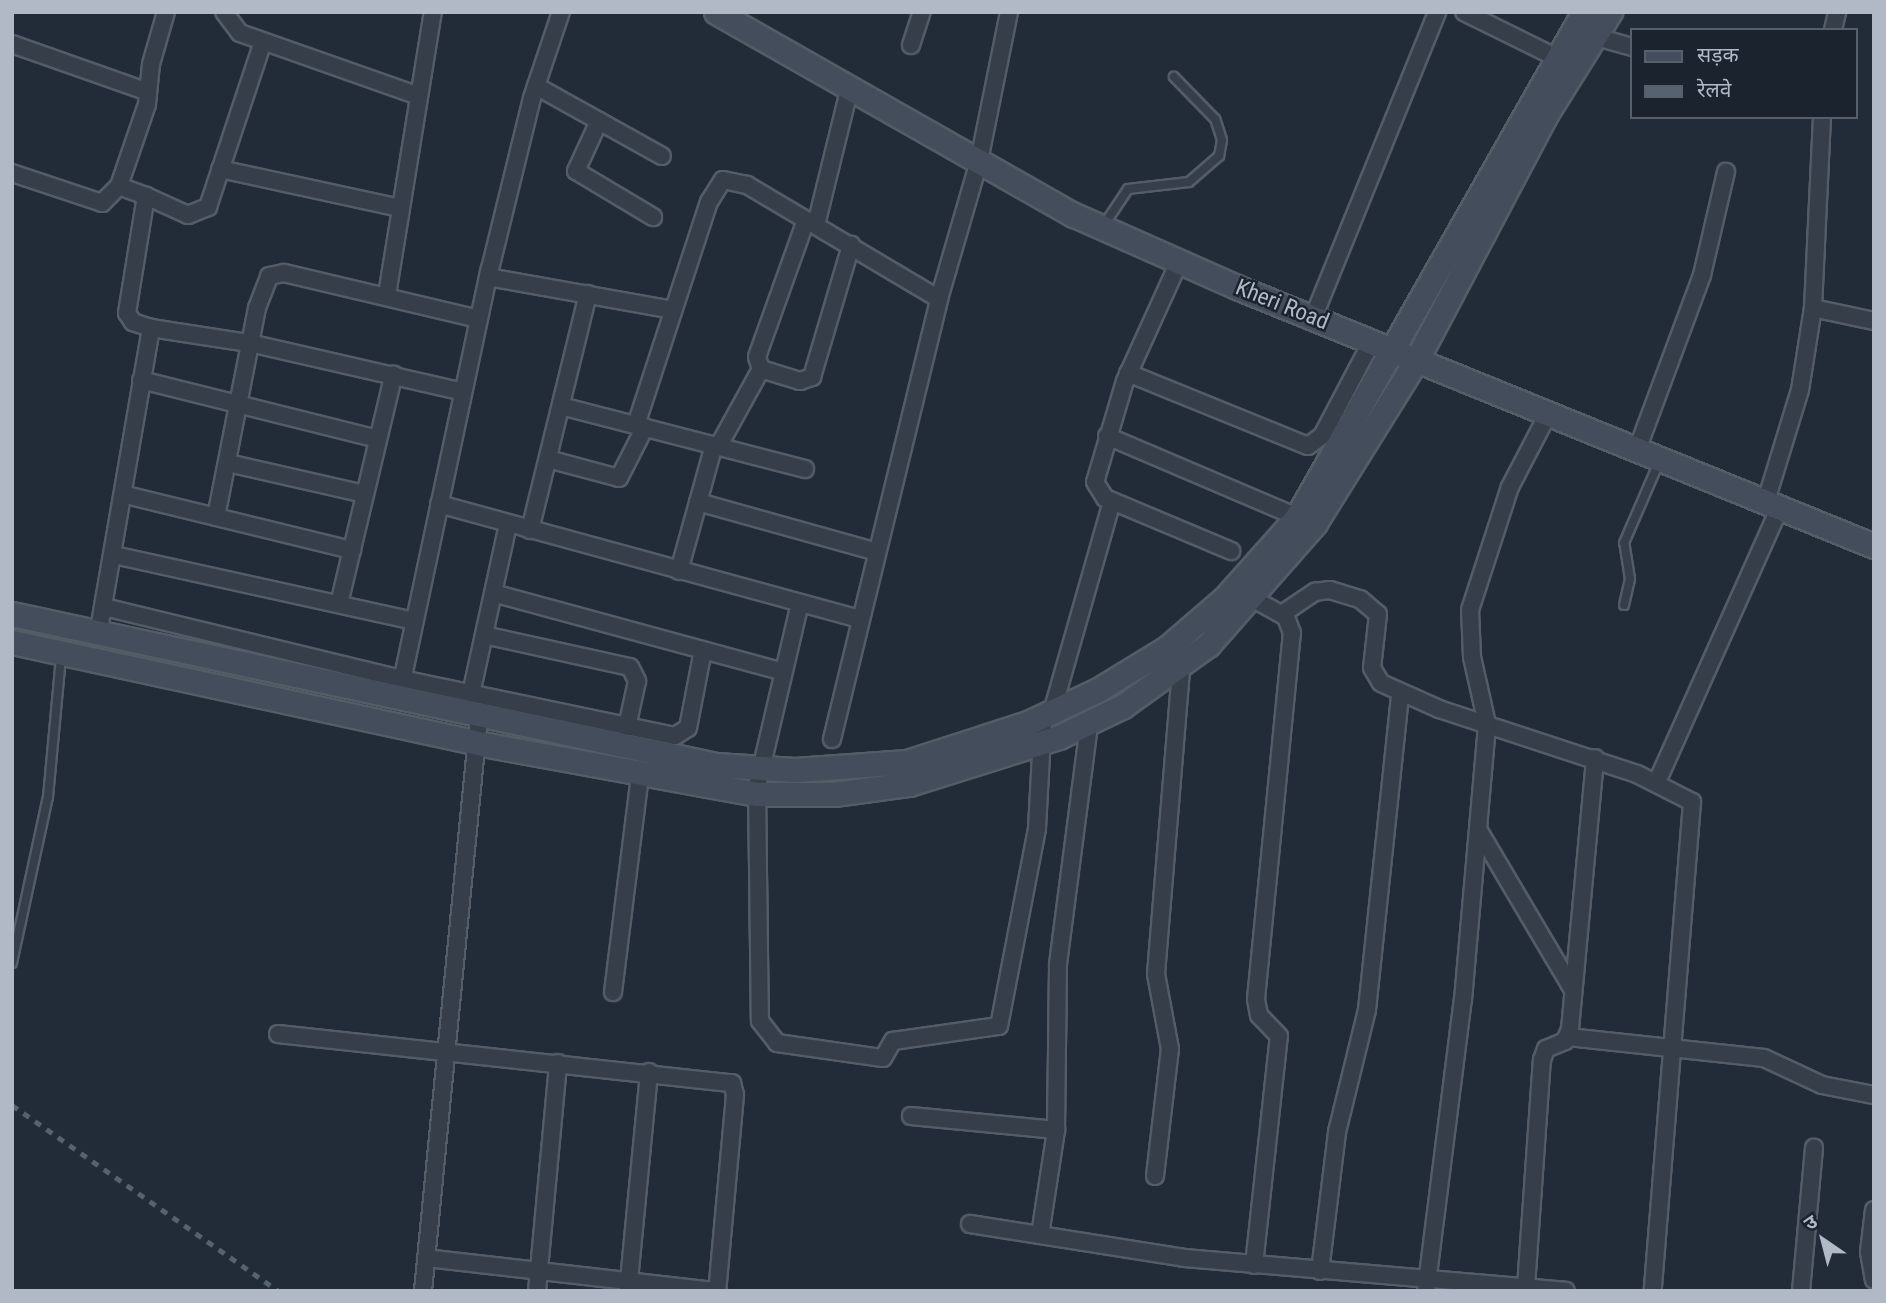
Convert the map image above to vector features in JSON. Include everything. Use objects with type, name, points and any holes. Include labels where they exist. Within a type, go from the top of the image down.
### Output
[{"type":"street","points":[[12,173],[102,204],[120,186],[148,92],[166,12]]},
{"type":"street","points":[[223,12],[229,24],[263,42],[416,95]]},
{"type":"street","points":[[387,295],[416,95],[433,12]]},
{"type":"street","points":[[400,690],[488,277],[536,86],[561,12]]},
{"type":"street","name":"Kheri Road","points":[[716,12],[849,90],[1103,228],[1313,318],[1874,546]]},
{"type":"street","points":[[911,44],[922,12]]},
{"type":"street","points":[[832,739],[859,619],[939,299],[979,161],[1009,12]]},
{"type":"street","points":[[1313,318],[1437,12]]},
{"type":"street","points":[[1464,12],[1555,57]]},
{"type":"street","points":[[104,607],[400,690],[477,729],[640,775],[758,782],[907,762],[1044,726],[1088,724],[1181,667],[1254,599],[1315,523],[1397,351],[1555,57],[1584,12]]},
{"type":"street","points":[[1044,726],[1133,670],[1198,624],[1297,517],[1397,351],[1610,12]]},
{"type":"street","points":[[1593,36],[1630,46]]},
{"type":"street","points":[[120,186],[188,215],[204,212],[263,42]]},
{"type":"street","points":[[12,44],[148,92]]},
{"type":"street","points":[[536,86],[662,156]]},
{"type":"street","points":[[679,571],[716,446],[761,369],[757,357],[811,222],[849,90]]},
{"type":"street","points":[[1657,782],[1773,504],[1800,390],[1813,308],[1822,119]]},
{"type":"street","points":[[599,121],[576,171],[653,217]]},
{"type":"street","points":[[220,169],[401,208]]},
{"type":"street","points":[[1637,450],[1702,275],[1726,172]]},
{"type":"street","points":[[548,459],[619,478],[640,426],[673,310],[709,202],[723,180],[747,185],[939,299]]},
{"type":"street","points":[[146,196],[127,313],[133,322],[151,328],[254,344],[463,392]]},
{"type":"street","points":[[761,369],[800,381],[812,377],[851,245]]},
{"type":"street","points":[[1179,262],[1128,373],[1095,482],[1112,502],[1231,551]]},
{"type":"street","points":[[216,517],[254,344],[260,294],[276,272],[479,318]]},
{"type":"street","points":[[488,277],[673,310]]},
{"type":"street","points":[[530,530],[588,294]]},
{"type":"street","points":[[1813,308],[1874,321]]},
{"type":"street","points":[[98,635],[127,495],[141,380],[151,328]]},
{"type":"street","points":[[1128,373],[1308,446],[1397,351]]},
{"type":"street","points":[[339,604],[394,374]]},
{"type":"street","points":[[141,380],[378,439]]},
{"type":"street","points":[[561,406],[805,469]]},
{"type":"street","points":[[1427,1285],[1479,831],[1487,724],[1472,657],[1470,610],[1510,486],[1548,414]]},
{"type":"street","points":[[1107,436],[1297,517]]},
{"type":"street","points":[[228,463],[365,494]]},
{"type":"street","points":[[127,495],[352,550]]},
{"type":"street","points":[[698,502],[877,552]]},
{"type":"street","points":[[800,603],[781,671],[758,782],[762,1030],[769,1038],[792,1046],[883,1058],[892,1041],[999,1026],[1033,853],[1044,726],[1112,502]]},
{"type":"street","points":[[439,504],[859,619]]},
{"type":"street","points":[[471,694],[508,524]]},
{"type":"street","points":[[114,555],[414,621]]},
{"type":"street","points":[[1282,614],[1301,597],[1329,590],[1370,605],[1380,627],[1374,676],[1400,694],[1595,758],[1686,795],[1694,810],[1671,1049],[1653,1291]]},
{"type":"street","points":[[493,593],[781,671]]},
{"type":"street","points":[[1254,599],[1282,614],[1292,633],[1256,999],[1259,1016],[1279,1037],[1254,1265]]},
{"type":"street","points":[[12,614],[98,635],[400,690],[471,694],[627,727],[684,734],[702,650]]},
{"type":"street","points":[[484,635],[631,667],[637,681],[627,727]]},
{"type":"street","points":[[12,642],[758,782]]},
{"type":"street","points":[[1155,1176],[1170,1049],[1156,974],[1181,667]]},
{"type":"street","points":[[1320,1271],[1337,1132],[1365,1022],[1400,694]]},
{"type":"street","points":[[1040,1235],[1056,1130],[1058,964],[1088,724]]},
{"type":"street","points":[[423,1291],[477,729]]},
{"type":"street","points":[[1567,1037],[1595,758]]},
{"type":"street","points":[[613,992],[640,775]]},
{"type":"street","points":[[1479,831],[1573,989]]},
{"type":"street","points":[[278,1034],[444,1056],[558,1063],[720,1079],[734,1089],[717,1291],[628,1286],[539,1271],[426,1258]]},
{"type":"street","points":[[1526,1287],[1542,1059],[1546,1049],[1567,1037],[1764,1058],[1822,1085],[1874,1094]]},
{"type":"street","points":[[537,1291],[558,1063]]},
{"type":"street","points":[[628,1286],[649,1072]]},
{"type":"street","points":[[911,1115],[1056,1130]]},
{"type":"street","points":[[1801,1291],[1814,1148]]},
{"type":"street","points":[[1874,1210],[1869,1252],[1874,1280]]},
{"type":"street","points":[[970,1224],[1254,1265],[1358,1274],[1427,1285],[1497,1289],[1526,1287],[1566,1291]]},
{"type":"street","points":[[1356,1291],[1358,1274]]},
{"type":"lane","points":[[1103,228],[1128,189],[1189,182],[1219,156],[1222,140],[1215,119],[1174,77]]},
{"type":"lane","points":[[1624,606],[1630,579],[1624,543],[1660,459]]},
{"type":"lane","points":[[12,964],[15,938],[51,775],[61,652]]},
{"type":"railway","points":[[12,1105],[279,1291]]}]
